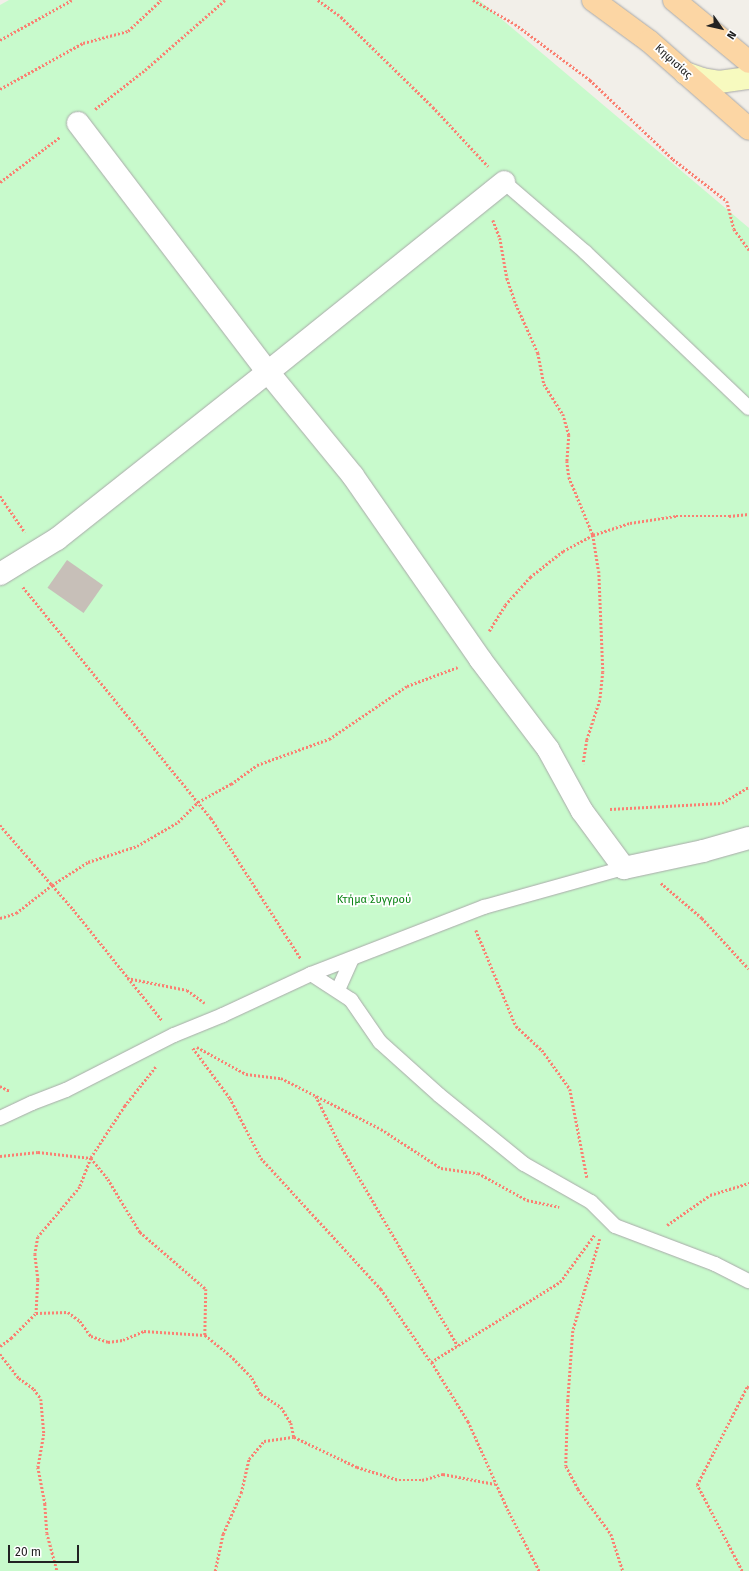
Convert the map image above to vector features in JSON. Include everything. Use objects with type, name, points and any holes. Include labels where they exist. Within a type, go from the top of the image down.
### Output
[{"type":"main road","name":"Κηφισίας","points":[[593,0],[649,41],[749,129]]},
{"type":"main road","points":[[674,0],[749,62]]},
{"type":"street","points":[[685,73],[702,80],[719,82],[749,78]]},
{"type":"street","points":[[78,123],[268,372],[353,476],[480,659],[548,749],[582,811],[624,868],[703,851],[749,838]]},
{"type":"street","points":[[5,572],[38,552],[268,372],[504,182]]},
{"type":"lane","points":[[504,182],[585,252],[749,408]]},
{"type":"lane","points":[[0,1118],[32,1103],[66,1090],[174,1035],[223,1016],[311,974],[469,913],[624,868]]},
{"type":"lane","points":[[338,990],[352,959]]},
{"type":"lane","points":[[311,974],[338,990],[351,1000],[380,1042],[439,1095],[524,1164],[591,1202],[615,1226],[715,1264],[749,1281]]},
{"type":"path","points":[[0,40],[72,0]]},
{"type":"path","points":[[0,89],[83,43],[128,31],[161,0]]},
{"type":"path","points":[[0,182],[145,70],[225,0]]},
{"type":"path","points":[[318,0],[341,17],[433,107],[504,182]]},
{"type":"path","points":[[473,0],[515,24],[590,80],[673,160],[727,201],[734,229],[749,250]]},
{"type":"path","points":[[484,198],[500,238],[507,278],[516,304],[538,353],[544,384],[563,414],[569,435],[567,461],[569,476],[593,535],[599,571],[603,672],[600,700],[587,740],[582,771]]},
{"type":"path","points":[[0,496],[38,552]]},
{"type":"path","points":[[0,918],[16,914],[52,885],[88,862],[137,846],[178,822],[198,802],[232,784],[257,765],[329,739],[407,686],[480,659],[487,634],[505,605],[530,577],[563,551],[593,535],[630,523],[676,516],[729,516],[749,514]]},
{"type":"path","points":[[5,572],[211,818],[311,974]]},
{"type":"path","points":[[582,811],[722,803],[749,786]]},
{"type":"path","points":[[0,825],[52,885],[174,1035],[154,1069],[125,1106],[91,1158],[80,1187],[38,1238],[35,1254],[38,1280],[36,1313],[11,1338],[0,1346]]},
{"type":"path","points":[[657,880],[702,918],[749,969]]},
{"type":"path","points":[[469,913],[516,1026],[542,1050],[570,1089],[591,1202]]},
{"type":"path","points":[[127,978],[187,990],[223,1016]]},
{"type":"path","points":[[539,1571],[496,1484],[468,1422],[431,1362],[381,1289],[261,1158],[230,1098],[191,1044],[211,1053],[246,1074],[281,1078],[381,1129],[441,1168],[478,1173],[527,1200],[563,1208]]},
{"type":"path","points":[[316,1096],[340,1145],[458,1346]]},
{"type":"path","points":[[0,1156],[38,1152],[91,1158],[108,1179],[140,1232],[206,1290],[205,1335]]},
{"type":"path","points":[[648,1239],[710,1195],[749,1183]]},
{"type":"path","points":[[431,1362],[560,1282],[607,1218]]},
{"type":"path","points":[[607,1218],[572,1331],[566,1466],[578,1489],[610,1534],[623,1571]]},
{"type":"path","points":[[36,1313],[68,1312],[80,1321],[91,1336],[108,1342],[122,1340],[144,1331],[205,1335],[233,1358],[252,1378],[261,1394],[281,1407],[292,1423],[294,1437]]},
{"type":"path","points":[[0,1354],[6,1365],[19,1378],[34,1389],[41,1399],[44,1434],[38,1467],[45,1504],[47,1533],[57,1571]]},
{"type":"path","points":[[742,1571],[697,1485],[747,1387],[749,1386]]},
{"type":"path","points":[[214,1571],[223,1534],[241,1493],[249,1459],[264,1440],[294,1437],[356,1467],[399,1480],[422,1480],[443,1474],[496,1484]]},
{"type":"green space","name":"Κτήμα Συγγρού","points":[[9,0],[479,0],[749,228],[749,1571],[0,1571],[0,5]]},
{"type":"building","points":[[67,560],[103,585],[84,613],[47,588]]}]
